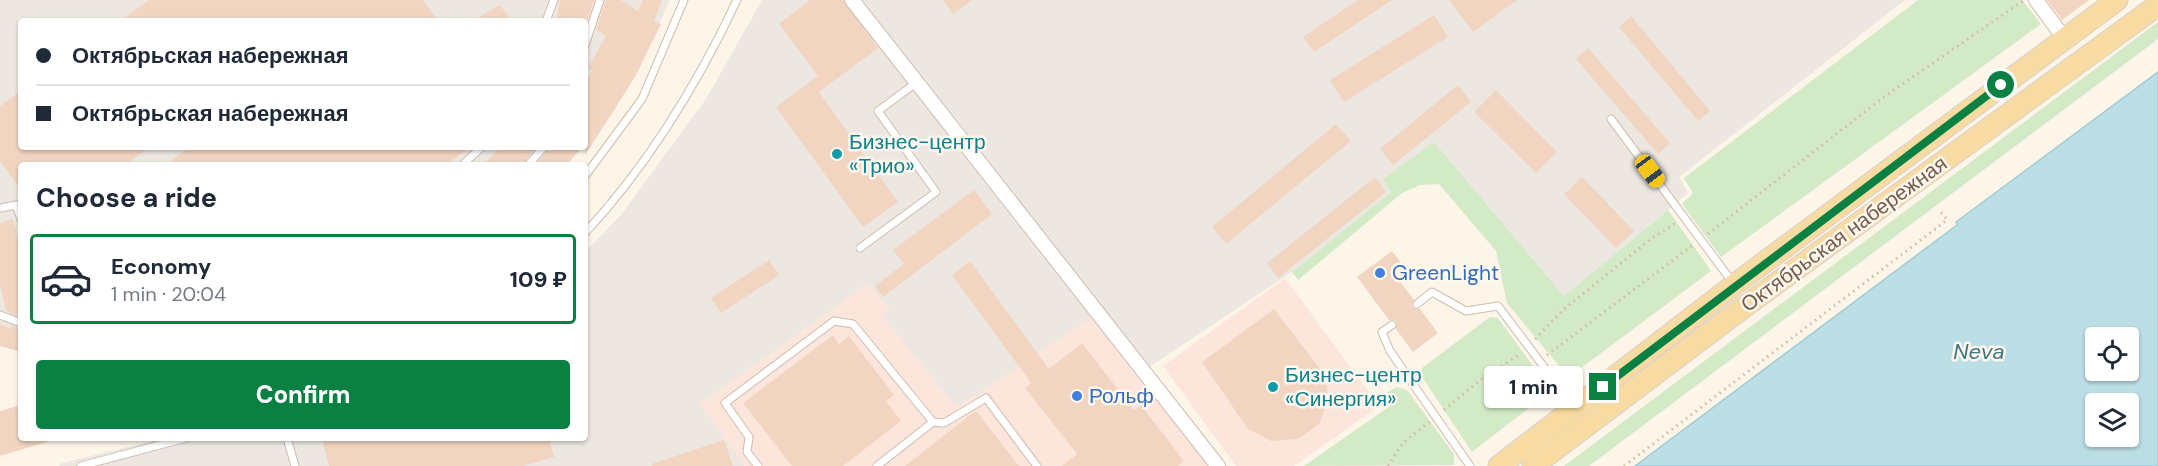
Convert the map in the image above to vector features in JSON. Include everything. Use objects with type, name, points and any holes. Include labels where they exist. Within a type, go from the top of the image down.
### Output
[{"type":"main road","name":"Октябрьская набережная","points":[[1498,466],[1734,285],[2117,0]]},
{"type":"main road","name":"Октябрьская набережная","points":[[1533,466],[1748,304],[2158,5]]},
{"type":"street","points":[[852,0],[1218,466]]},
{"type":"street","points":[[2036,0],[2064,38]]},
{"type":"lane","points":[[547,18],[554,0]]},
{"type":"lane","points":[[588,36],[600,0]]},
{"type":"lane","points":[[588,172],[642,99],[684,0]]},
{"type":"lane","points":[[588,229],[621,194],[686,100],[736,0]]},
{"type":"lane","points":[[860,248],[936,192],[878,111],[917,82]]},
{"type":"lane","points":[[1611,119],[1734,285]]},
{"type":"lane","points":[[465,162],[479,150]]},
{"type":"lane","points":[[531,162],[541,150]]},
{"type":"lane","points":[[0,208],[16,205],[18,211]]},
{"type":"lane","points":[[1417,304],[1432,292],[1466,311],[1498,306],[1539,363],[1556,382],[1584,402]]},
{"type":"lane","points":[[0,315],[18,323]]},
{"type":"lane","points":[[758,466],[747,452],[749,437],[725,403],[834,321],[854,324],[933,422]]},
{"type":"lane","points":[[1392,325],[1382,332],[1390,351],[1470,466]]},
{"type":"lane","points":[[877,466],[933,422],[944,423],[986,398],[1037,466]]},
{"type":"lane","points":[[81,466],[175,441]]},
{"type":"lane","points":[[288,441],[295,466]]},
{"type":"path","points":[[1539,363],[1570,336],[1701,239],[1885,96],[1936,64],[2024,0]]},
{"type":"path","points":[[1624,466],[1947,220],[1940,211]]},
{"type":"shaded area","points":[[0,0],[670,0],[636,75],[588,149],[588,18],[18,18],[18,150],[583,150],[569,162],[18,162],[18,350],[0,345]]},
{"type":"shaded area","points":[[762,0],[1905,0],[1679,177],[1688,193],[1564,296],[1434,142],[1383,179],[1391,192],[1292,272],[1137,375],[1091,318],[957,408],[882,316],[889,309],[868,284],[700,404],[745,466],[60,466],[59,464],[151,441],[588,441],[588,249],[621,215],[706,99]]},
{"type":"shaded area","points":[[1285,278],[1379,406],[1294,466],[1236,466],[1163,366]]},
{"type":"shaded area","points":[[868,284],[889,310],[883,317],[957,408],[1091,317],[1209,466],[745,466],[700,404]]},
{"type":"green space","points":[[1918,0],[2022,0],[2041,24],[1721,257],[1682,204],[1693,193],[1684,178]]},
{"type":"green space","points":[[2158,22],[2158,39],[1589,466],[1564,466]]},
{"type":"green space","points":[[1434,142],[1564,296],[1668,210],[1711,271],[1573,374],[1560,367],[1507,303],[1496,251],[1439,184],[1420,185],[1402,193],[1298,280],[1292,272],[1391,192],[1383,179]]},
{"type":"green space","points":[[1490,317],[1498,318],[1551,391],[1472,452],[1420,374],[1422,368]]},
{"type":"green space","points":[[1397,387],[1407,390],[1454,454],[1454,465],[1304,466],[1390,406],[1382,395]]},
{"type":"water","name":"Neva","points":[[2158,72],[2158,466],[1635,466],[1957,225],[1956,222]]},
{"type":"building","points":[[149,0],[423,0],[436,18],[124,18]]},
{"type":"building","points":[[560,0],[594,0],[588,18],[557,18]]},
{"type":"building","points":[[606,0],[621,0],[638,11],[643,0],[662,0],[654,21],[661,24],[636,75],[585,155],[585,150],[588,150],[588,77],[592,71],[588,68],[606,36],[596,30]]},
{"type":"building","points":[[810,0],[843,0],[878,48],[819,92],[898,202],[863,227],[776,107],[818,76],[779,24]]},
{"type":"building","points":[[943,0],[972,0],[953,14]]},
{"type":"building","points":[[1358,0],[1392,0],[1314,52],[1303,37]]},
{"type":"building","points":[[1449,0],[1517,0],[1473,32]]},
{"type":"building","points":[[2047,0],[2089,0],[2062,20]]},
{"type":"building","points":[[500,5],[510,18],[477,18]]},
{"type":"building","points":[[1434,15],[1448,37],[1344,102],[1330,80]]},
{"type":"building","points":[[1631,16],[1710,111],[1698,121],[1619,27]]},
{"type":"building","points":[[1588,48],[1670,143],[1658,154],[1576,59]]},
{"type":"building","points":[[1458,85],[1471,102],[1393,165],[1380,149]]},
{"type":"building","points":[[1496,90],[1557,152],[1536,173],[1474,112]]},
{"type":"building","points":[[18,93],[18,150],[146,150],[129,162],[18,162],[18,186],[0,161],[0,106]]},
{"type":"building","points":[[1336,124],[1351,141],[1226,244],[1212,227]]},
{"type":"building","points":[[186,150],[466,150],[451,162],[169,162]]},
{"type":"building","points":[[497,150],[534,150],[524,162],[486,162]]},
{"type":"building","points":[[548,150],[579,150],[569,162],[538,162]]},
{"type":"building","points":[[1375,177],[1386,192],[1278,278],[1267,263]]},
{"type":"building","points":[[1582,177],[1634,231],[1616,248],[1564,194]]},
{"type":"building","points":[[974,190],[992,214],[883,297],[875,286],[904,264],[893,250]]},
{"type":"building","points":[[13,219],[18,240],[18,316],[6,311],[0,284],[0,223]]},
{"type":"building","points":[[1392,251],[1403,265],[1393,272],[1414,300],[1412,307],[1420,309],[1438,333],[1413,352],[1396,329],[1396,321],[1389,320],[1357,277]]},
{"type":"building","points":[[769,260],[779,275],[721,313],[711,298]]},
{"type":"building","name":"Рольф","points":[[970,261],[1049,369],[1082,343],[1134,410],[1141,405],[1184,461],[1178,466],[1062,466],[1077,454],[1025,388],[1031,383],[952,275]]},
{"type":"building","name":"Бизнес-центр «Синергия»","points":[[1274,309],[1324,374],[1329,399],[1319,424],[1298,439],[1271,441],[1248,429],[1202,362]]},
{"type":"building","points":[[0,324],[11,329],[10,325],[18,328],[18,351],[0,346]]},
{"type":"building","points":[[833,335],[839,344],[849,336],[894,395],[886,401],[901,421],[843,466],[792,466],[743,403]]},
{"type":"building","points":[[18,406],[18,441],[50,441],[0,456],[0,411]]},
{"type":"building","points":[[976,411],[1019,466],[905,466],[974,412]]},
{"type":"building","points":[[724,440],[733,466],[652,466],[652,464]]},
{"type":"building","points":[[323,441],[550,441],[554,457],[523,466],[329,466]]},
{"type":"place","name":"Бизнес-центр «Трио»","points":[[837,154]]},
{"type":"place","name":"GreenLight","points":[[1380,273]]},
{"type":"place","name":"Бизнес-центр «Синергия»","points":[[1273,387]]},
{"type":"place","name":"Рольф","points":[[1077,396]]},
{"type":"route","points":[[1603,387],[1734,285],[2001,85]]}]
